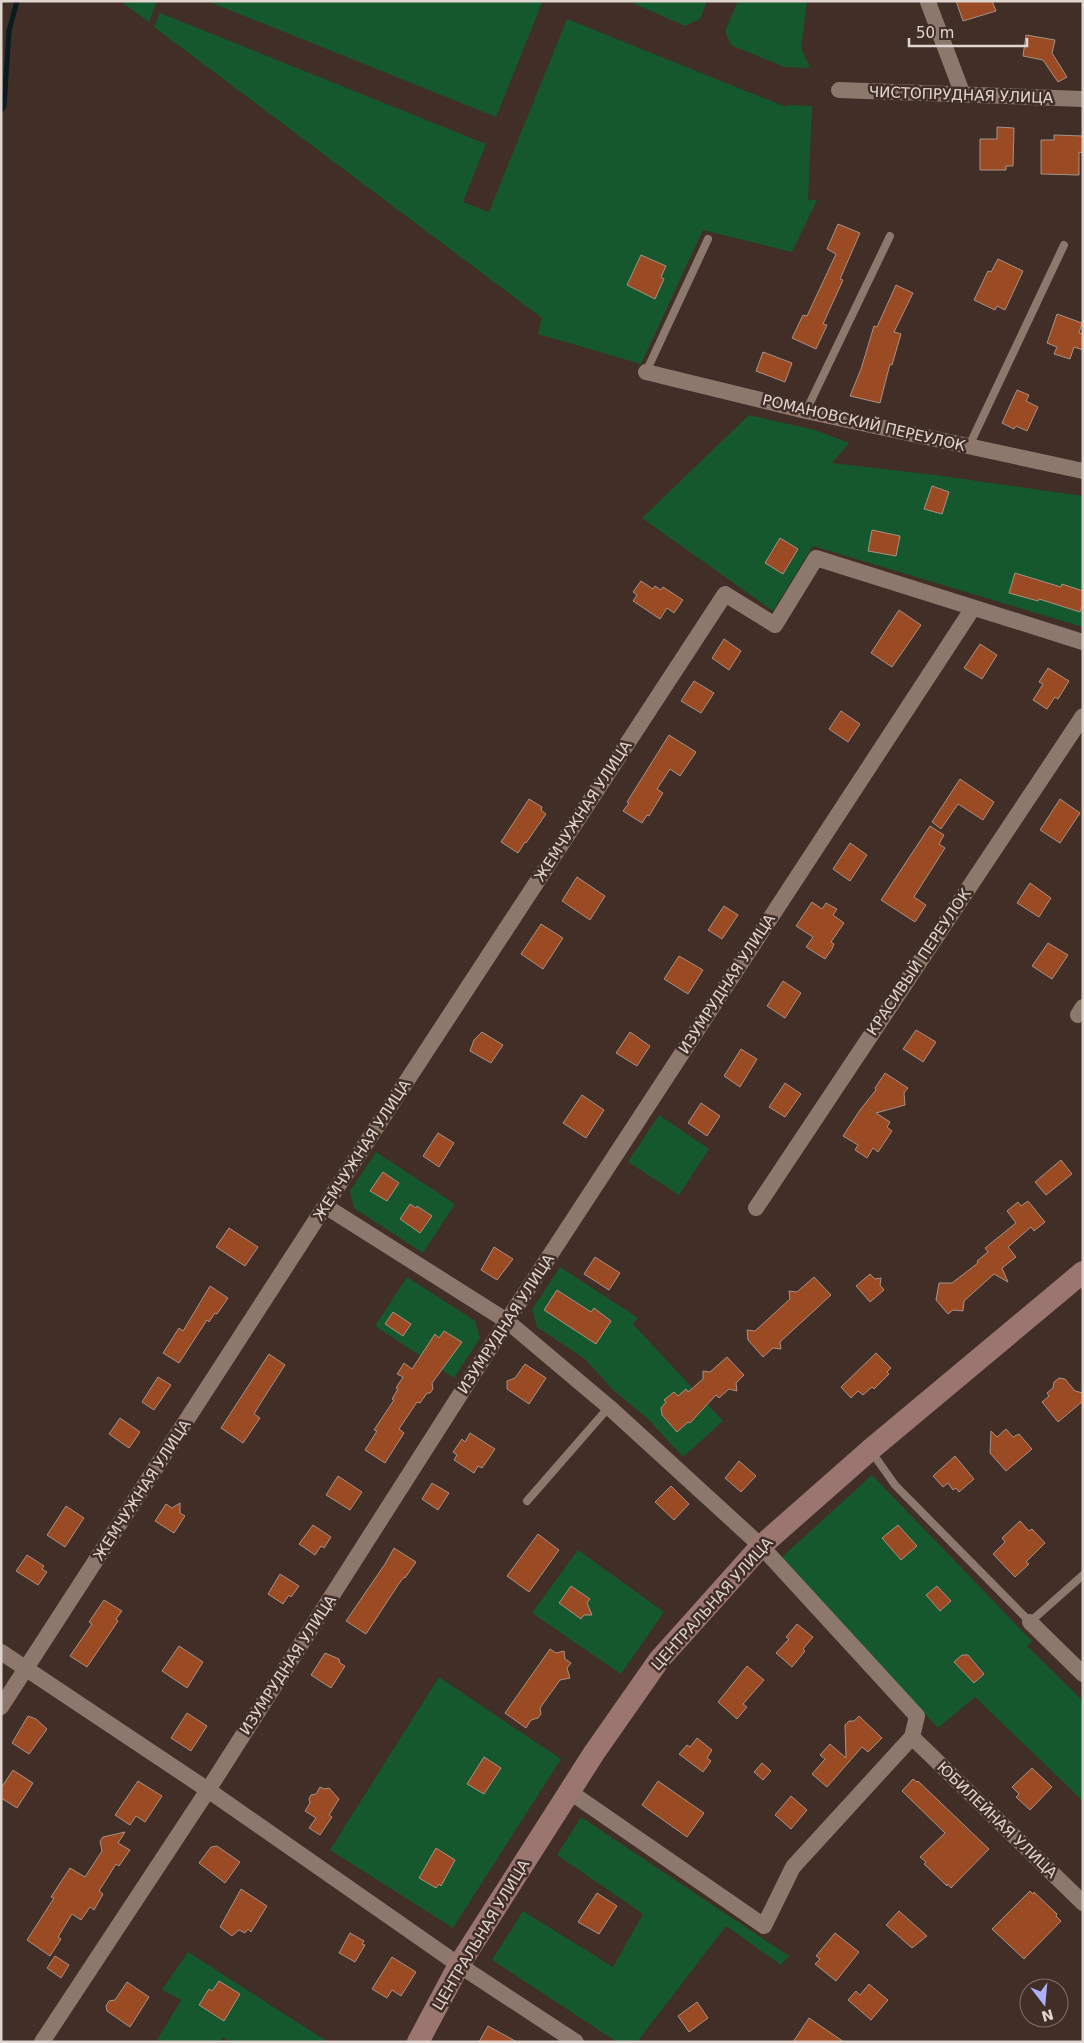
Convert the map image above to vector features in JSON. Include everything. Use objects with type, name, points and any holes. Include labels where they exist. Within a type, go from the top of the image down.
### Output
[{"type":"main road","name":"ЦЕНТРАЛЬНАЯ УЛИЦА","points":[[418,2042],[459,1965],[594,1753],[658,1660],[762,1546],[870,1450],[1083,1272]]},
{"type":"street","points":[[928,2],[963,95]]},
{"type":"street","name":"ЧИСТОПРУДНАЯ УЛИЦА","points":[[839,90],[1083,100]]},
{"type":"street","name":"РОМАНОВСКИЙ ПЕРЕУЛОК","points":[[646,372],[806,411],[1083,471]]},
{"type":"street","name":"ЖЕМЧУЖНАЯ УЛИЦА","points":[[1,1707],[325,1206],[725,594],[775,625],[816,558],[973,608]]},
{"type":"street","points":[[973,608],[1083,642]]},
{"type":"street","name":"ИЗУМРУДНАЯ УЛИЦА","points":[[42,2042],[208,1790],[507,1321],[973,608]]},
{"type":"street","name":"КРАСИВЫЙ ПЕРЕУЛОК","points":[[756,1208],[1083,716]]},
{"type":"street","points":[[325,1206],[507,1321],[609,1407],[762,1546],[917,1716],[912,1737],[793,1867],[764,1926],[570,1792]]},
{"type":"street","points":[[1030,1622],[1083,1674]]},
{"type":"street","points":[[1,1652],[208,1790],[459,1965],[576,2042]]},
{"type":"street","name":"ЮБИЛЕЙНАЯ УЛИЦА","points":[[912,1737],[1083,1903]]},
{"type":"lane","points":[[806,411],[890,236]]},
{"type":"lane","points":[[646,372],[708,239]]},
{"type":"lane","points":[[969,446],[1064,245]]},
{"type":"lane","points":[[527,1501],[609,1407]]},
{"type":"lane","points":[[870,1450],[896,1485],[1030,1622],[1083,1574]]},
{"type":"green space","points":[[120,1],[157,1],[149,22]]},
{"type":"green space","points":[[207,1],[536,1],[542,3],[496,117]]},
{"type":"green space","points":[[628,1],[707,1],[700,19],[685,26]]},
{"type":"green space","points":[[738,1],[807,1],[801,48],[810,68],[784,67],[731,45],[725,31]]},
{"type":"green space","points":[[160,13],[486,144],[463,202],[489,212],[567,19],[786,107],[787,105],[812,106],[808,200],[817,200],[792,252],[703,230],[641,364],[538,334],[542,318],[154,27]]},
{"type":"green space","points":[[749,415],[815,430],[849,443],[832,463],[935,475],[1083,496],[1083,627],[813,546],[773,611],[642,518]]},
{"type":"green space","points":[[659,1115],[709,1149],[679,1195],[628,1162]]},
{"type":"green space","points":[[376,1152],[455,1204],[423,1253],[354,1208],[350,1191]]},
{"type":"green space","points":[[560,1267],[638,1318],[633,1324],[723,1421],[683,1457],[648,1419],[612,1389],[585,1359],[537,1327],[532,1310]]},
{"type":"green space","points":[[407,1277],[475,1321],[480,1338],[454,1378],[375,1326]]},
{"type":"green space","points":[[872,1475],[1032,1641],[1027,1646],[1083,1701],[1083,1801],[975,1697],[938,1728],[782,1557]]},
{"type":"green space","points":[[578,1550],[664,1612],[621,1674],[532,1613]]},
{"type":"green space","points":[[439,1677],[561,1759],[453,1928],[330,1850]]},
{"type":"green space","points":[[581,1817],[789,1956],[781,1965],[726,1926],[637,2042],[617,2042],[492,1960],[523,1911],[613,1967],[643,1914],[557,1855]]},
{"type":"green space","points":[[188,1952],[328,2042],[230,2042],[223,2037],[220,2042],[156,2042],[181,2000],[162,1990]]},
{"type":"building","points":[[956,1],[992,1],[996,11],[963,21]]},
{"type":"building","points":[[1026,35],[1055,40],[1052,53],[1067,77],[1058,82],[1043,60],[1023,56]]},
{"type":"building","points":[[997,127],[1014,128],[1013,166],[1006,166],[1006,170],[980,170],[980,139],[997,139]]},
{"type":"building","points":[[1054,135],[1083,136],[1083,153],[1079,152],[1079,175],[1041,174],[1041,140],[1054,140]]},
{"type":"building","points":[[838,224],[860,233],[840,279],[843,280],[823,324],[827,325],[816,349],[792,338],[803,315],[807,316],[836,254],[827,249]]},
{"type":"building","points":[[641,255],[666,266],[661,277],[664,279],[655,299],[627,285]]},
{"type":"building","points":[[998,259],[1023,271],[1005,310],[997,306],[995,310],[974,300],[988,271],[991,272]]},
{"type":"building","points":[[896,285],[913,293],[894,332],[901,334],[892,365],[890,364],[880,403],[850,396],[861,369],[874,326],[877,327]]},
{"type":"building","points":[[1057,314],[1082,323],[1079,333],[1083,334],[1083,350],[1074,347],[1070,359],[1054,354],[1057,347],[1047,343]]},
{"type":"building","points":[[763,352],[792,363],[785,382],[756,371]]},
{"type":"building","points":[[1017,390],[1029,395],[1026,401],[1038,407],[1027,431],[1016,426],[1014,429],[1002,423]]},
{"type":"building","points":[[932,486],[949,492],[942,514],[924,509]]},
{"type":"building","points":[[872,530],[900,536],[896,556],[868,551]]},
{"type":"building","points":[[780,538],[798,549],[783,574],[765,563]]},
{"type":"building","points":[[1015,573],[1061,587],[1062,584],[1083,591],[1083,603],[1080,612],[1039,599],[1038,601],[1009,593]]},
{"type":"building","points":[[641,581],[653,589],[655,586],[661,590],[663,587],[683,600],[674,613],[667,608],[660,619],[633,601],[637,595],[633,592]]},
{"type":"building","points":[[899,610],[921,625],[892,667],[871,653]]},
{"type":"building","points":[[724,639],[741,651],[729,670],[712,658]]},
{"type":"building","points":[[980,644],[997,655],[982,679],[964,668]]},
{"type":"building","points":[[1048,668],[1069,681],[1058,699],[1055,697],[1047,709],[1033,700],[1043,684],[1039,682]]},
{"type":"building","points":[[694,681],[714,693],[701,713],[681,701]]},
{"type":"building","points":[[841,711],[860,724],[848,742],[829,729]]},
{"type":"building","points":[[669,735],[696,752],[680,776],[670,769],[657,789],[663,793],[649,816],[647,815],[642,823],[623,811]]},
{"type":"building","points":[[960,779],[994,802],[983,820],[958,804],[941,829],[932,822]]},
{"type":"building","points":[[529,799],[542,807],[541,810],[546,814],[518,853],[501,842]]},
{"type":"building","points":[[1060,799],[1080,813],[1060,843],[1040,830]]},
{"type":"building","points":[[930,826],[944,835],[939,844],[945,848],[914,897],[926,905],[915,922],[881,900]]},
{"type":"building","points":[[850,843],[867,855],[850,881],[833,869]]},
{"type":"building","points":[[577,877],[605,896],[590,920],[562,901]]},
{"type":"building","points":[[1030,883],[1051,898],[1039,917],[1017,903]]},
{"type":"building","points":[[812,902],[822,909],[826,903],[837,909],[833,915],[844,923],[831,942],[834,944],[825,959],[806,947],[813,937],[796,926]]},
{"type":"building","points":[[724,906],[738,915],[722,939],[708,930]]},
{"type":"building","points":[[541,924],[563,938],[543,969],[521,954]]},
{"type":"building","points":[[1048,943],[1068,955],[1052,979],[1032,966]]},
{"type":"building","points":[[679,956],[703,970],[688,994],[664,979]]},
{"type":"building","points":[[783,981],[801,993],[785,1018],[767,1006]]},
{"type":"building","points":[[916,1030],[936,1042],[923,1062],[903,1049]]},
{"type":"building","points":[[482,1032],[503,1045],[491,1063],[470,1051],[474,1040]]},
{"type":"building","points":[[630,1032],[650,1046],[637,1066],[616,1053]]},
{"type":"building","points":[[741,1049],[757,1059],[740,1087],[724,1076]]},
{"type":"building","points":[[885,1073],[908,1088],[904,1093],[905,1105],[876,1113],[890,1122],[887,1127],[892,1131],[878,1152],[873,1148],[867,1158],[855,1150],[858,1145],[843,1136],[876,1090],[875,1088]]},
{"type":"building","points":[[785,1083],[801,1094],[785,1117],[769,1107]]},
{"type":"building","points":[[582,1095],[604,1110],[586,1138],[563,1123]]},
{"type":"building","points":[[701,1103],[720,1116],[707,1136],[688,1123]]},
{"type":"building","points":[[438,1133],[454,1143],[439,1167],[423,1156]]},
{"type":"building","points":[[1061,1160],[1072,1174],[1046,1195],[1035,1182]]},
{"type":"building","points":[[383,1172],[399,1183],[387,1201],[370,1191]]},
{"type":"building","points":[[1028,1201],[1045,1222],[1034,1231],[1031,1227],[1008,1247],[1016,1257],[1002,1268],[1008,1282],[994,1274],[964,1301],[963,1311],[953,1310],[948,1314],[936,1300],[939,1283],[952,1283],[978,1263],[977,1261],[988,1252],[985,1248],[1016,1223],[1007,1211],[1018,1202],[1021,1206]]},
{"type":"building","points":[[410,1204],[416,1208],[417,1206],[432,1216],[420,1233],[400,1219]]},
{"type":"building","points":[[229,1228],[258,1247],[245,1266],[216,1247]]},
{"type":"building","points":[[494,1247],[513,1259],[497,1280],[481,1270]]},
{"type":"building","points":[[595,1257],[620,1273],[609,1290],[584,1274]]},
{"type":"building","points":[[870,1274],[875,1279],[881,1278],[880,1285],[884,1290],[870,1302],[856,1286]]},
{"type":"building","points":[[814,1277],[831,1295],[780,1342],[781,1349],[773,1348],[763,1357],[748,1340],[747,1330],[755,1331],[790,1299],[789,1291],[797,1292]]},
{"type":"building","points":[[210,1286],[228,1298],[217,1314],[215,1313],[209,1322],[207,1320],[179,1363],[163,1353],[179,1328],[183,1331]]},
{"type":"building","points":[[557,1290],[591,1312],[594,1308],[611,1321],[596,1344],[544,1310]]},
{"type":"building","points":[[393,1312],[411,1324],[403,1336],[385,1324]]},
{"type":"building","points":[[444,1331],[462,1342],[432,1383],[433,1389],[430,1393],[427,1393],[420,1403],[417,1402],[399,1429],[404,1433],[385,1463],[365,1450],[377,1431],[374,1430],[394,1400],[392,1399],[398,1389],[396,1388],[403,1377],[397,1374],[404,1363],[412,1369],[435,1334],[439,1338]]},
{"type":"building","points":[[876,1353],[891,1368],[887,1372],[889,1374],[874,1389],[872,1387],[863,1395],[858,1391],[851,1398],[841,1387]]},
{"type":"building","points":[[269,1354],[285,1365],[254,1414],[260,1418],[243,1443],[221,1428]]},
{"type":"building","points":[[727,1357],[744,1375],[736,1383],[737,1391],[729,1389],[719,1398],[716,1395],[690,1423],[688,1422],[677,1432],[662,1415],[661,1408],[666,1402],[664,1400],[674,1392],[678,1396],[686,1389],[688,1392],[703,1379],[703,1371],[710,1372]]},
{"type":"building","points":[[525,1364],[546,1378],[529,1404],[507,1389],[507,1381],[515,1378]]},
{"type":"building","points":[[158,1377],[171,1385],[154,1410],[142,1402]]},
{"type":"building","points":[[1059,1378],[1065,1379],[1075,1391],[1083,1393],[1083,1401],[1058,1422],[1042,1402],[1049,1396],[1047,1393],[1053,1388],[1054,1382]]},
{"type":"building","points":[[120,1418],[140,1432],[129,1448],[109,1434]]},
{"type":"building","points":[[1006,1429],[1013,1437],[1019,1434],[1032,1449],[1006,1471],[990,1453],[991,1431],[997,1437]]},
{"type":"building","points":[[470,1433],[495,1449],[482,1468],[478,1466],[474,1473],[454,1460],[457,1455],[453,1452],[462,1439],[465,1442]]},
{"type":"building","points":[[955,1456],[974,1479],[959,1492],[956,1488],[953,1490],[948,1483],[943,1487],[933,1476]]},
{"type":"building","points":[[739,1461],[756,1476],[741,1492],[725,1478]]},
{"type":"building","points":[[338,1476],[362,1492],[350,1510],[326,1495]]},
{"type":"building","points":[[432,1483],[449,1493],[438,1510],[422,1499]]},
{"type":"building","points":[[671,1486],[689,1504],[674,1520],[655,1502]]},
{"type":"building","points":[[180,1503],[180,1513],[185,1516],[174,1533],[155,1521],[166,1504],[172,1508]]},
{"type":"building","points":[[66,1506],[84,1518],[65,1547],[47,1535]]},
{"type":"building","points":[[1020,1521],[1029,1531],[1032,1529],[1045,1543],[1026,1562],[1029,1564],[1015,1577],[993,1554],[1005,1542],[1002,1538]]},
{"type":"building","points":[[313,1525],[331,1537],[324,1548],[321,1546],[315,1555],[299,1544]]},
{"type":"building","points":[[898,1525],[917,1546],[901,1560],[882,1538]]},
{"type":"building","points":[[538,1534],[559,1550],[529,1592],[507,1576]]},
{"type":"building","points":[[394,1548],[416,1562],[398,1585],[366,1634],[346,1621]]},
{"type":"building","points":[[27,1555],[44,1566],[42,1569],[47,1572],[38,1585],[16,1571]]},
{"type":"building","points":[[280,1574],[299,1586],[283,1604],[268,1594]]},
{"type":"building","points":[[571,1586],[590,1599],[587,1603],[592,1615],[584,1615],[581,1619],[559,1603]]},
{"type":"building","points":[[937,1586],[951,1601],[940,1611],[926,1595]]},
{"type":"building","points":[[104,1600],[122,1611],[116,1619],[118,1621],[87,1667],[70,1656],[92,1624],[89,1622]]},
{"type":"building","points":[[797,1624],[813,1637],[792,1667],[776,1653],[789,1639],[786,1637]]},
{"type":"building","points":[[179,1646],[203,1662],[187,1688],[162,1671]]},
{"type":"building","points":[[550,1649],[556,1653],[564,1651],[565,1659],[571,1663],[567,1668],[570,1678],[560,1680],[540,1708],[541,1714],[538,1718],[531,1720],[526,1728],[505,1713]]},
{"type":"building","points":[[325,1653],[339,1659],[340,1663],[345,1666],[331,1688],[311,1675]]},
{"type":"building","points":[[962,1655],[968,1655],[984,1674],[974,1683],[954,1662]]},
{"type":"building","points":[[747,1666],[764,1680],[743,1704],[747,1707],[737,1719],[718,1702]]},
{"type":"building","points":[[187,1713],[207,1726],[191,1751],[171,1738]]},
{"type":"building","points":[[28,1716],[36,1719],[47,1729],[29,1754],[12,1743]]},
{"type":"building","points":[[859,1716],[882,1738],[868,1752],[862,1747],[827,1787],[812,1774],[825,1759],[820,1755],[830,1744],[846,1758],[845,1725],[849,1721],[854,1721]]},
{"type":"building","points":[[697,1738],[712,1750],[707,1758],[711,1761],[703,1772],[679,1754],[687,1745],[690,1747]]},
{"type":"building","points":[[484,1757],[501,1768],[484,1794],[467,1784]]},
{"type":"building","points":[[762,1763],[771,1771],[763,1780],[754,1772]]},
{"type":"building","points":[[1032,1768],[1052,1787],[1030,1810],[1016,1797],[1019,1794],[1012,1787]]},
{"type":"building","points":[[13,1770],[33,1783],[17,1808],[1,1798],[1,1788]]},
{"type":"building","points":[[913,1779],[918,1781],[989,1849],[951,1888],[924,1864],[926,1862],[920,1857],[945,1833],[902,1791]]},
{"type":"building","points":[[138,1781],[162,1796],[145,1822],[136,1816],[130,1825],[115,1815]]},
{"type":"building","points":[[658,1781],[704,1813],[687,1837],[642,1805]]},
{"type":"building","points":[[320,1787],[324,1789],[329,1788],[339,1799],[329,1815],[332,1817],[320,1835],[309,1828],[316,1818],[305,1811],[310,1803],[311,1795],[316,1794]]},
{"type":"building","points":[[791,1796],[807,1810],[791,1829],[775,1815]]},
{"type":"building","points":[[125,1832],[118,1843],[130,1850],[119,1866],[116,1864],[99,1891],[103,1894],[94,1910],[90,1907],[81,1920],[72,1914],[58,1937],[61,1939],[50,1956],[27,1940],[54,1898],[51,1897],[70,1868],[85,1877],[102,1851],[100,1841],[103,1837]]},
{"type":"building","points":[[217,1846],[240,1862],[225,1883],[199,1863],[211,1847]]},
{"type":"building","points":[[436,1848],[455,1860],[441,1886],[439,1884],[436,1888],[419,1878]]},
{"type":"building","points":[[241,1889],[267,1906],[251,1932],[248,1929],[245,1933],[239,1930],[232,1936],[220,1927]]},
{"type":"building","points":[[1030,1891],[1033,1894],[1034,1892],[1057,1914],[1056,1916],[1061,1921],[1024,1959],[992,1929]]},
{"type":"building","points":[[597,1893],[617,1906],[599,1934],[578,1922]]},
{"type":"building","points":[[899,1911],[927,1936],[912,1948],[886,1925]]},
{"type":"building","points":[[350,1933],[364,1941],[362,1944],[365,1945],[355,1962],[339,1953]]},
{"type":"building","points":[[835,1933],[859,1952],[836,1981],[815,1964],[820,1959],[816,1956]]},
{"type":"building","points":[[55,1956],[69,1965],[61,1978],[47,1968]]},
{"type":"building","points":[[392,1957],[416,1972],[401,1996],[392,1990],[387,1998],[372,1989]]},
{"type":"building","points":[[219,1981],[240,1994],[224,2021],[199,2005],[209,1989],[212,1991]]},
{"type":"building","points":[[127,1982],[149,1997],[130,2027],[107,2011],[106,2006],[109,2001],[115,2000]]},
{"type":"building","points":[[869,1984],[888,2000],[871,2020],[848,2000],[856,1991],[860,1995]]},
{"type":"building","points":[[697,2002],[708,2018],[689,2032],[678,2016]]},
{"type":"building","points":[[809,2018],[844,2042],[793,2042]]},
{"type":"building","points":[[488,2026],[517,2042],[479,2042]]},
{"type":"waterway","points":[[1,110],[4,107],[9,31],[17,1]]}]
